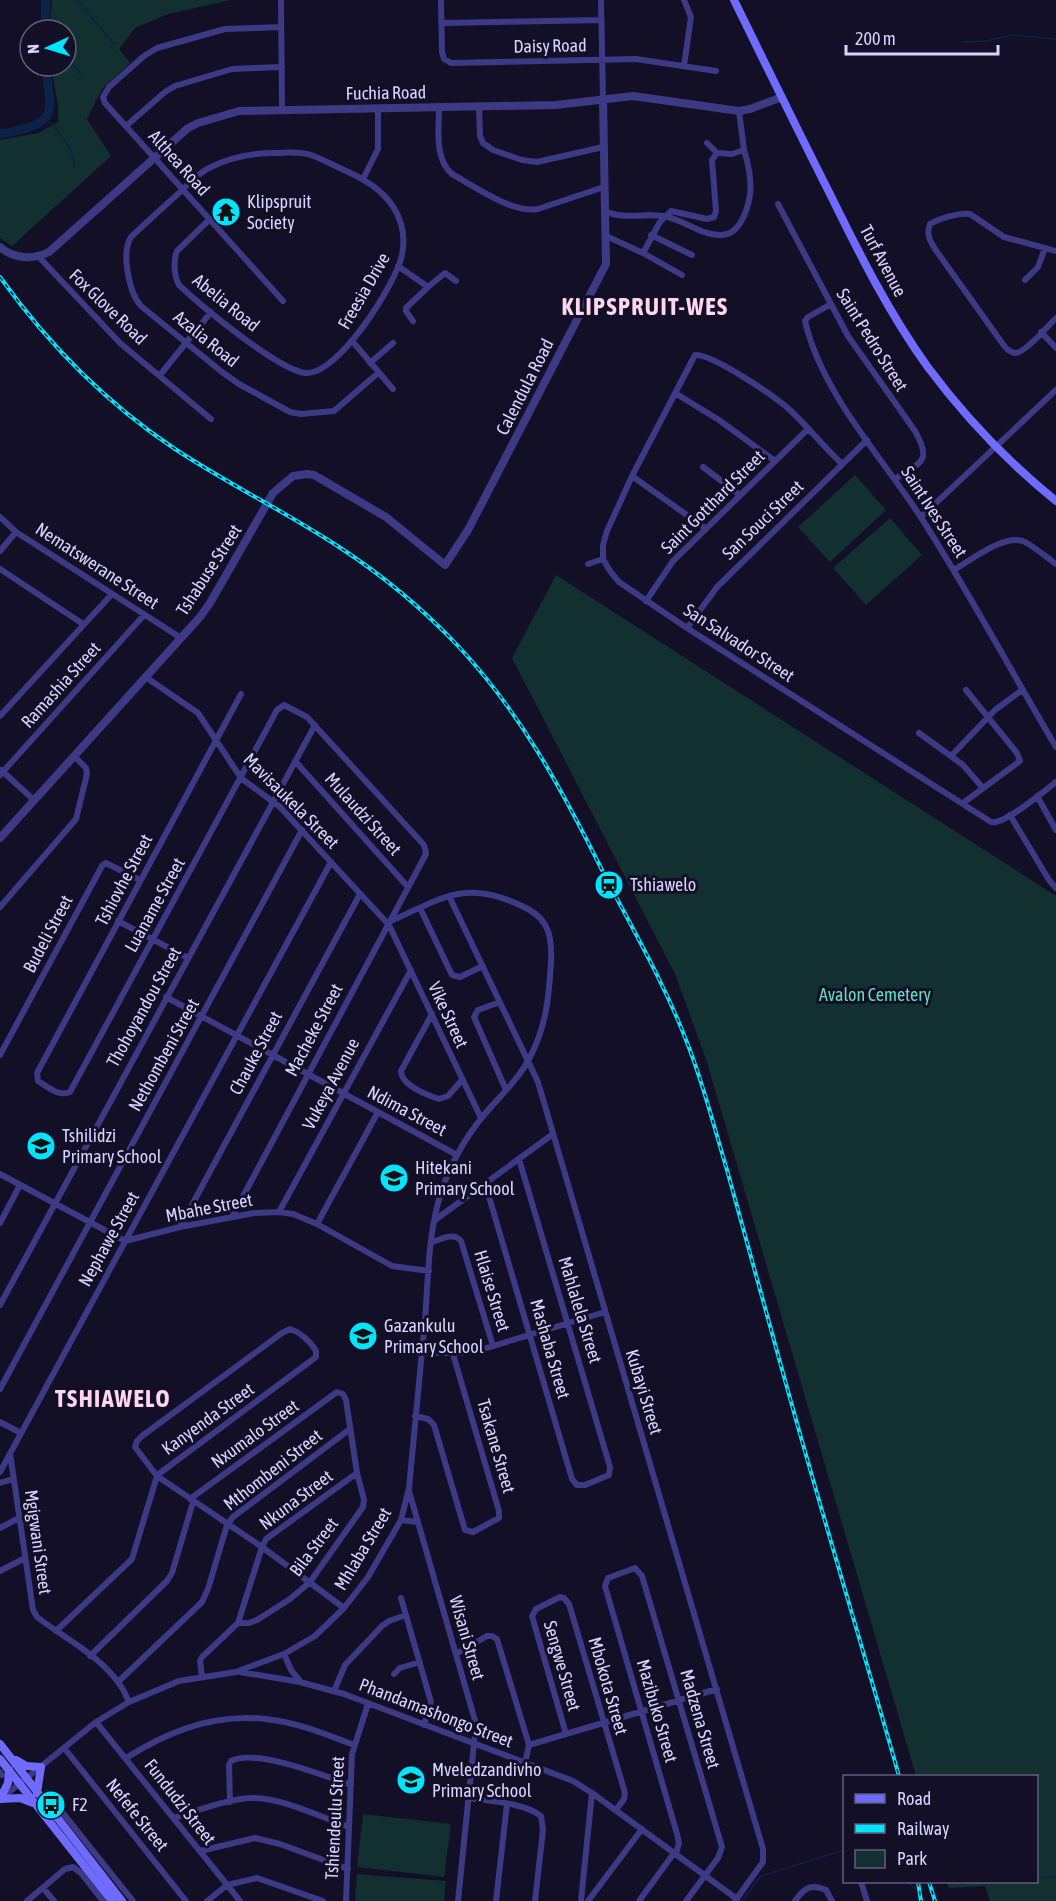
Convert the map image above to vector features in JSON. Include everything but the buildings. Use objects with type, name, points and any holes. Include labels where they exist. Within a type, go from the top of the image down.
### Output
[{"type":"main road","name":"Turf Avenue","points":[[734,0],[866,267],[900,325],[942,386],[997,446],[1056,501]]},
{"type":"main road","points":[[0,1744],[23,1765],[40,1767],[37,1793]]},
{"type":"main road","points":[[0,1744],[34,1803],[112,1901]]},
{"type":"main road","points":[[0,1759],[9,1783],[0,1799]]},
{"type":"main road","points":[[4,1772],[22,1781],[37,1793],[122,1901]]},
{"type":"main road","points":[[0,1799],[20,1798],[34,1803]]},
{"type":"street","points":[[281,0],[282,110]]},
{"type":"street","name":"Daisy Road","points":[[441,0],[442,55],[446,61],[451,63],[602,61],[636,58],[716,71]]},
{"type":"street","name":"Calendula Road","points":[[445,565],[468,530],[602,273],[606,259],[601,0]]},
{"type":"street","points":[[684,0],[691,17],[684,66]]},
{"type":"street","points":[[441,23],[602,20]]},
{"type":"street","name":"Althea Road","points":[[281,27],[225,28],[157,48],[144,56],[109,87],[103,97],[105,104],[283,300]]},
{"type":"street","points":[[126,126],[175,86],[231,69],[282,67]]},
{"type":"street","name":"Fuchia Road","points":[[38,256],[56,247],[183,132],[198,123],[239,111],[556,105],[639,96],[739,111],[782,97]]},
{"type":"street","points":[[479,106],[480,136],[483,143],[493,150],[522,160],[537,162],[603,147]]},
{"type":"street","points":[[439,107],[440,154],[445,167],[452,174],[515,208],[529,211],[538,209],[604,187]]},
{"type":"street","points":[[363,178],[378,148],[378,108]]},
{"type":"street","points":[[605,211],[615,216],[665,216],[714,235],[729,235],[734,232],[750,195],[739,111]]},
{"type":"street","points":[[707,143],[717,153],[732,154],[744,150]]},
{"type":"street","name":"Freesia Drive","points":[[183,189],[212,167],[247,155],[295,153],[310,155],[363,178],[380,190],[401,223],[403,248],[398,266],[376,307],[353,342],[326,366]]},
{"type":"street","points":[[643,253],[651,235],[665,216],[675,210],[712,219],[716,211],[712,160],[717,153]]},
{"type":"street","name":"Azalia Road","points":[[183,189],[131,237],[127,247],[129,285],[137,302],[238,384],[275,405],[295,413],[334,411],[378,374]]},
{"type":"street","name":"Saint Pedro Street","points":[[778,204],[852,342],[910,424],[924,449],[921,462],[895,479]]},
{"type":"street","points":[[1056,251],[1004,237],[970,214],[937,221],[930,224],[928,230],[935,249],[1006,348],[1014,353],[1022,351],[1056,318]]},
{"type":"street","name":"Abelia Road","points":[[209,220],[179,248],[174,257],[175,277],[179,285],[259,350],[294,369],[310,373],[326,366]]},
{"type":"street","points":[[651,235],[692,255]]},
{"type":"street","points":[[606,236],[682,275]]},
{"type":"street","points":[[0,247],[16,256],[38,256]]},
{"type":"street","points":[[1025,280],[1038,267],[1045,248]]},
{"type":"street","name":"Fox Glove Road","points":[[38,256],[120,343],[211,419]]},
{"type":"street","points":[[398,266],[428,287]]},
{"type":"street","points":[[413,321],[406,308],[428,287],[446,273],[456,282]]},
{"type":"street","name":"Saint Ives Street","points":[[831,304],[806,318],[805,323],[828,382],[921,517],[1056,747]]},
{"type":"street","points":[[160,375],[211,312]]},
{"type":"street","points":[[1041,332],[1056,348]]},
{"type":"street","points":[[353,342],[393,389]]},
{"type":"street","points":[[370,363],[393,343]]},
{"type":"street","points":[[588,564],[603,559],[605,536],[632,476],[694,356],[706,356],[741,376],[790,410],[842,464]]},
{"type":"street","points":[[921,517],[1056,390]]},
{"type":"street","points":[[675,393],[719,420],[775,461]]},
{"type":"street","name":"Saint Gotthard Street","points":[[646,601],[673,561],[808,429]]},
{"type":"street","name":"San Souci Street","points":[[687,628],[717,587],[867,440]]},
{"type":"street","points":[[703,467],[740,495]]},
{"type":"street","name":"Tshabuse Street","points":[[0,838],[147,678],[210,603],[273,493],[293,476],[314,475],[386,517],[445,565]]},
{"type":"street","points":[[632,476],[705,528]]},
{"type":"street","name":"Nematswerane Street","points":[[0,517],[16,532],[181,638]]},
{"type":"street","points":[[0,551],[16,532]]},
{"type":"street","points":[[954,570],[1003,542],[1014,539],[1026,542],[1056,564]]},
{"type":"street","name":"San Salvador Street","points":[[603,559],[619,582],[646,601],[994,823],[1010,815]]},
{"type":"street","points":[[0,569],[83,624]]},
{"type":"street","points":[[0,716],[112,594]]},
{"type":"street","name":"Ramashia Street","points":[[1,772],[144,615]]},
{"type":"street","name":"Mavisaukela Street","points":[[147,678],[198,713],[241,778],[274,801],[390,923]]},
{"type":"street","points":[[963,803],[1020,761],[1017,753],[966,690]]},
{"type":"street","points":[[951,756],[999,706],[1022,690]]},
{"type":"street","name":"Tshiovhe Street","points":[[38,1081],[38,1070],[241,694]]},
{"type":"street","name":"Luaname Street","points":[[38,1081],[60,1094],[70,1092],[277,710],[282,706],[287,706],[307,717],[315,725]]},
{"type":"street","name":"Thohoyandou Street","points":[[0,1305],[315,725]]},
{"type":"street","name":"Macheke Street","points":[[232,1217],[426,852],[424,845],[315,725]]},
{"type":"street","points":[[919,733],[969,771],[983,788]]},
{"type":"street","points":[[0,907],[76,819],[87,774],[86,768],[74,756]]},
{"type":"street","name":"Mulaudzi Street","points":[[295,761],[408,887]]},
{"type":"street","points":[[1,772],[34,800]]},
{"type":"street","points":[[1056,782],[1010,815],[1056,888]]},
{"type":"street","points":[[1037,796],[1056,830]]},
{"type":"street","name":"Nethombeni Street","points":[[0,1389],[302,830]]},
{"type":"street","name":"Nephawe Street","points":[[0,1472],[331,862]]},
{"type":"street","name":"Budeli Street","points":[[0,1055],[102,866],[106,863],[112,865],[141,880]]},
{"type":"street","name":"Mhlaba Street","points":[[0,1799],[96,1722],[129,1702],[167,1685],[202,1676],[236,1672],[284,1654],[315,1636],[344,1608],[368,1576],[400,1520],[408,1488],[432,1242],[443,1189],[457,1155],[481,1118],[528,1061],[545,1018],[552,946],[548,928],[535,912],[505,898],[486,893],[470,891],[449,896],[390,923]]},
{"type":"street","name":"Chauke Street","points":[[180,1227],[360,894]]},
{"type":"street","name":"Kubayi Street","points":[[449,896],[538,1082],[765,1855],[763,1862],[736,1900]]},
{"type":"street","points":[[420,908],[452,975],[464,976],[483,966]]},
{"type":"street","points":[[118,921],[188,958]]},
{"type":"street","name":"Vike Street","points":[[390,923],[481,1118]]},
{"type":"street","name":"Vukeya Avenue","points":[[279,1212],[411,970]]},
{"type":"street","name":"Ndima Street","points":[[166,997],[457,1155]]},
{"type":"street","points":[[500,1002],[478,1010],[474,1017],[506,1090]]},
{"type":"street","points":[[432,1014],[400,1071],[401,1076],[406,1083],[439,1099],[448,1096],[462,1080]]},
{"type":"street","points":[[317,1224],[378,1112]]},
{"type":"street","points":[[435,1220],[553,1134]]},
{"type":"street","name":"Mahlalela Street","points":[[519,1159],[611,1471]]},
{"type":"street","points":[[0,1174],[126,1241]]},
{"type":"street","name":"Mashaba Street","points":[[485,1183],[573,1482],[585,1485],[609,1475],[611,1471]]},
{"type":"street","points":[[0,1222],[20,1185]]},
{"type":"street","name":"Mbahe Street","points":[[126,1241],[232,1217],[279,1212],[293,1214],[317,1224],[392,1266],[429,1271]]},
{"type":"street","name":"Hlaise Street","points":[[432,1242],[452,1236],[458,1237],[461,1241],[493,1346]]},
{"type":"street","points":[[422,1353],[468,1353],[605,1312]]},
{"type":"street","name":"Kanyenda Street","points":[[56,1631],[132,1559],[158,1476],[164,1469],[316,1357],[315,1347],[296,1331],[285,1330],[139,1438],[135,1443],[136,1449],[158,1476]]},
{"type":"street","name":"Tsakane Street","points":[[415,1416],[428,1419],[434,1425],[464,1527],[468,1532],[473,1532],[499,1518],[500,1513],[453,1354]]},
{"type":"street","name":"Bila Street","points":[[202,1676],[200,1665],[202,1657],[238,1623],[257,1620],[290,1599],[310,1582],[363,1507],[364,1500],[357,1473],[345,1396],[337,1392]]},
{"type":"street","name":"Nxumalo Street","points":[[192,1501],[337,1392]]},
{"type":"street","points":[[0,1422],[21,1433]]},
{"type":"street","name":"Mthombeni Street","points":[[118,1682],[202,1602],[227,1525],[233,1517],[350,1429]]},
{"type":"street","name":"Mgigwani Street","points":[[10,1452],[33,1610],[38,1617],[90,1656],[118,1682],[129,1702]]},
{"type":"street","name":"Nkuna Street","points":[[238,1623],[261,1548],[266,1539],[357,1473]]},
{"type":"street","points":[[158,1476],[344,1608]]},
{"type":"street","points":[[0,1483],[13,1479]]},
{"type":"street","name":"Wisani Street","points":[[408,1488],[475,1717],[475,1745],[458,1901]]},
{"type":"street","points":[[90,1656],[170,1577],[192,1501]]},
{"type":"street","points":[[0,1528],[19,1518]]},
{"type":"street","points":[[400,1520],[417,1522]]},
{"type":"street","points":[[0,1571],[25,1558]]},
{"type":"street","name":"Madzena Street","points":[[608,1578],[635,1568],[641,1573],[722,1847],[721,1854],[686,1901]]},
{"type":"street","name":"Mazibuko Street","points":[[608,1578],[605,1582],[606,1590],[677,1834],[679,1843],[675,1853]]},
{"type":"street","points":[[401,1598],[431,1702],[424,1725]]},
{"type":"street","name":"Mbokota Street","points":[[536,1609],[557,1598],[564,1598],[567,1601],[625,1793],[616,1810]]},
{"type":"street","name":"Sengwe Street","points":[[536,1609],[533,1612],[532,1621],[566,1734]]},
{"type":"street","points":[[334,1691],[343,1668],[376,1632],[386,1622],[406,1615]]},
{"type":"street","points":[[456,1654],[487,1636],[497,1639],[529,1745],[525,1763]]},
{"type":"street","points":[[284,1654],[291,1670],[300,1682]]},
{"type":"street","points":[[394,1674],[400,1668],[420,1662]]},
{"type":"street","name":"Phandamashongo Street","points":[[236,1672],[300,1682],[334,1691],[573,1781],[675,1853],[736,1900]]},
{"type":"street","points":[[529,1745],[717,1689]]},
{"type":"street","name":"Tshiendeulu Street","points":[[346,1901],[354,1744],[368,1704]]},
{"type":"street","points":[[126,1758],[148,1743],[174,1731],[203,1722],[224,1719],[273,1720],[354,1744]]},
{"type":"street","name":"Fundudzi Street","points":[[96,1722],[240,1901]]},
{"type":"street","name":"Nefefe Street","points":[[65,1749],[186,1901]]},
{"type":"street","points":[[230,1802],[229,1766],[235,1759],[263,1759],[351,1785]]},
{"type":"street","points":[[47,1793],[133,1901]]},
{"type":"street","points":[[581,1901],[592,1793]]},
{"type":"street","points":[[174,1818],[252,1798],[295,1807],[349,1827]]},
{"type":"street","points":[[469,1798],[507,1804],[534,1812],[543,1820],[535,1901]]},
{"type":"street","points":[[496,1901],[507,1804]]},
{"type":"street","points":[[588,1901],[642,1829]]},
{"type":"street","points":[[200,1851],[255,1838],[280,1844],[348,1869]]},
{"type":"street","points":[[639,1901],[675,1853]]},
{"type":"street","points":[[27,1901],[65,1869],[73,1867],[81,1873],[103,1901]]},
{"type":"street","points":[[207,1901],[227,1885],[247,1879],[262,1878],[323,1901]]},
{"type":"street","points":[[862,1883],[867,1901]]},
{"type":"street","points":[[795,1901],[805,1889],[812,1886],[826,1890],[832,1901]]},
{"type":"street","points":[[43,1888],[54,1901]]},
{"type":"green space","points":[[52,0],[231,0],[168,14],[135,28],[119,49],[130,63],[102,89],[87,119],[111,156],[12,246],[0,238],[0,140],[38,133],[58,122],[53,78],[78,78],[78,18],[51,18]]},
{"type":"green space","points":[[855,475],[886,510],[830,562],[798,527]]},
{"type":"green space","points":[[890,518],[922,555],[866,605],[833,568]]},
{"type":"green space","name":"Avalon Cemetery","points":[[556,575],[1056,896],[1056,1901],[990,1901],[985,1886],[949,1888],[947,1883],[1038,1883],[1038,1775],[916,1775],[706,1059],[675,974],[512,658]]},
{"type":"green space","points":[[363,1814],[451,1824],[444,1877],[357,1867]]},
{"type":"green space","points":[[357,1874],[446,1881],[444,1901],[355,1901]]},
{"type":"waterway","points":[[45,18],[46,0]]},
{"type":"waterway","points":[[77,0],[114,44]]},
{"type":"waterway","points":[[963,42],[987,41],[1012,35],[1056,39]]},
{"type":"waterway","points":[[78,70],[81,74]]},
{"type":"waterway","points":[[0,134],[32,127],[41,122],[49,108],[47,78]]},
{"type":"waterway","points":[[45,119],[65,140],[72,153],[75,168]]},
{"type":"waterway","points":[[742,1901],[761,1876],[843,1850]]},
{"type":"waterway","points":[[1038,1878],[1056,1877]]},
{"type":"waterway","points":[[908,1883],[917,1890]]},
{"type":"railway","points":[[0,277],[58,349],[125,412],[195,462],[339,547],[386,581],[445,632],[501,697],[555,780],[657,974],[692,1056],[727,1170],[797,1424],[899,1775]]},
{"type":"railway","points":[[918,1883],[921,1901]]},
{"type":"railway","points":[[929,1883],[935,1901]]},
{"type":"place","name":"Klipspruit Society","points":[[226,212]]},
{"type":"place","name":"Tshiawelo","points":[[609,885]]},
{"type":"place","name":"Tshilidzi Primary School","points":[[41,1146]]},
{"type":"place","name":"Hitekani Primary School","points":[[394,1178]]},
{"type":"place","name":"Gazankulu Primary School","points":[[363,1336]]},
{"type":"place","name":"Mveledzandivho Primary School","points":[[411,1780]]},
{"type":"place","name":"F2","points":[[51,1805]]},
{"type":"district","name":"KLIPSPRUIT-WES","points":[[645,307]]},
{"type":"district","name":"TSHIAWELO","points":[[113,1399]]}]
